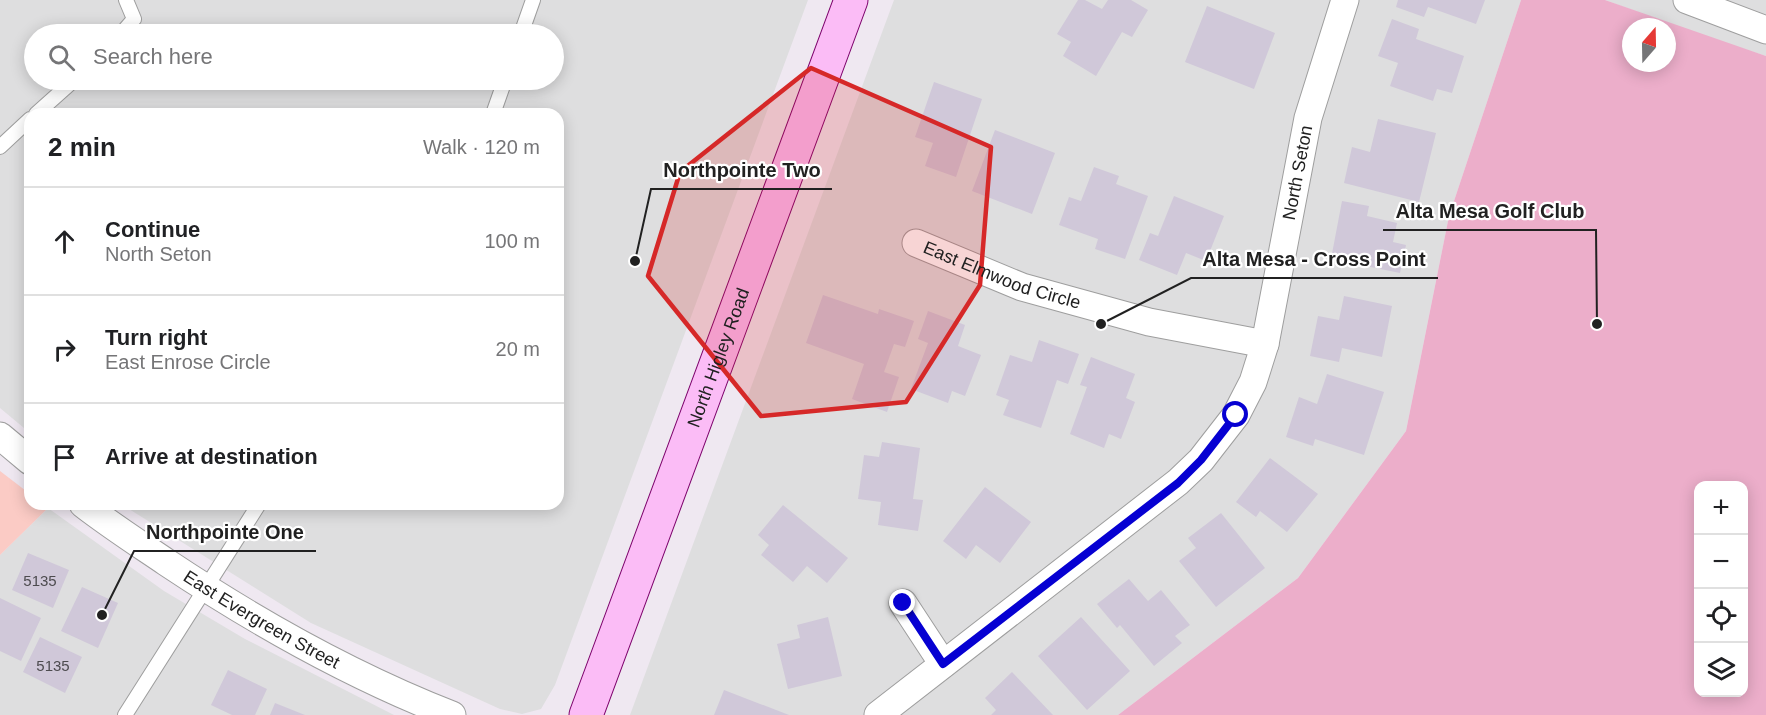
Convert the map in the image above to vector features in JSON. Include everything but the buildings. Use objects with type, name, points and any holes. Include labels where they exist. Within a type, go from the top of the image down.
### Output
[{"type":"main road","name":"North Higley Road","points":[[586,715],[851,0]]},
{"type":"street","points":[[1687,0],[1766,30]]},
{"type":"street","name":"North Seton","points":[[878,715],[1178,483],[1201,460],[1236,415],[1253,382],[1265,344],[1308,118],[1341,1]]},
{"type":"street","name":"East Elmwood Circle","points":[[916,243],[1034,290],[1149,322],[1265,344]]},
{"type":"street","points":[[0,436],[24,456]]},
{"type":"street","name":"East Evergreen Street","points":[[92,510],[206,588],[329,658],[452,715]]},
{"type":"street","points":[[903,603],[943,664]]},
{"type":"lane","points":[[126,0],[134,19],[130,24]]},
{"type":"lane","points":[[525,24],[533,0]]},
{"type":"lane","points":[[43,108],[63,90]]},
{"type":"lane","points":[[495,108],[501,90]]},
{"type":"lane","points":[[0,147],[24,125]]},
{"type":"lane","points":[[125,715],[255,510]]},
{"type":"highlighted area","points":[[811,68],[991,147],[980,285],[906,402],[761,416],[648,276],[680,172]]},
{"type":"shaded area","points":[[0,0],[808,0],[555,685],[541,709],[522,714],[500,709],[311,623],[131,510],[564,510],[564,108],[24,108],[24,428],[0,408]]},
{"type":"shaded area","points":[[894,0],[1521,0],[1449,216],[1406,431],[1298,578],[1118,715],[630,715]]},
{"type":"shaded area","points":[[1521,0],[1605,0],[1657,18],[1622,18],[1622,72],[1676,72],[1676,25],[1766,56],[1766,715],[1118,715],[1298,578],[1406,431],[1449,216]]},
{"type":"shaded area","points":[[1605,0],[1766,0],[1766,56],[1676,26],[1676,18],[1654,18]]},
{"type":"shaded area","points":[[0,471],[24,489],[24,510],[46,510],[0,555]]},
{"type":"shaded area","points":[[46,510],[51,510],[164,591],[245,639],[394,715],[0,715],[0,555]]},
{"type":"place","name":"Northpointe Two","points":[[635,261]]},
{"type":"place","name":"Alta Mesa - Cross Point","points":[[1101,324]]},
{"type":"place","name":"Alta Mesa Golf Club","points":[[1597,324]]},
{"type":"place","name":"Northpointe One","points":[[102,615]]},
{"type":"route","points":[[903,603],[943,664],[1178,483],[1201,460],[1236,415]]}]
